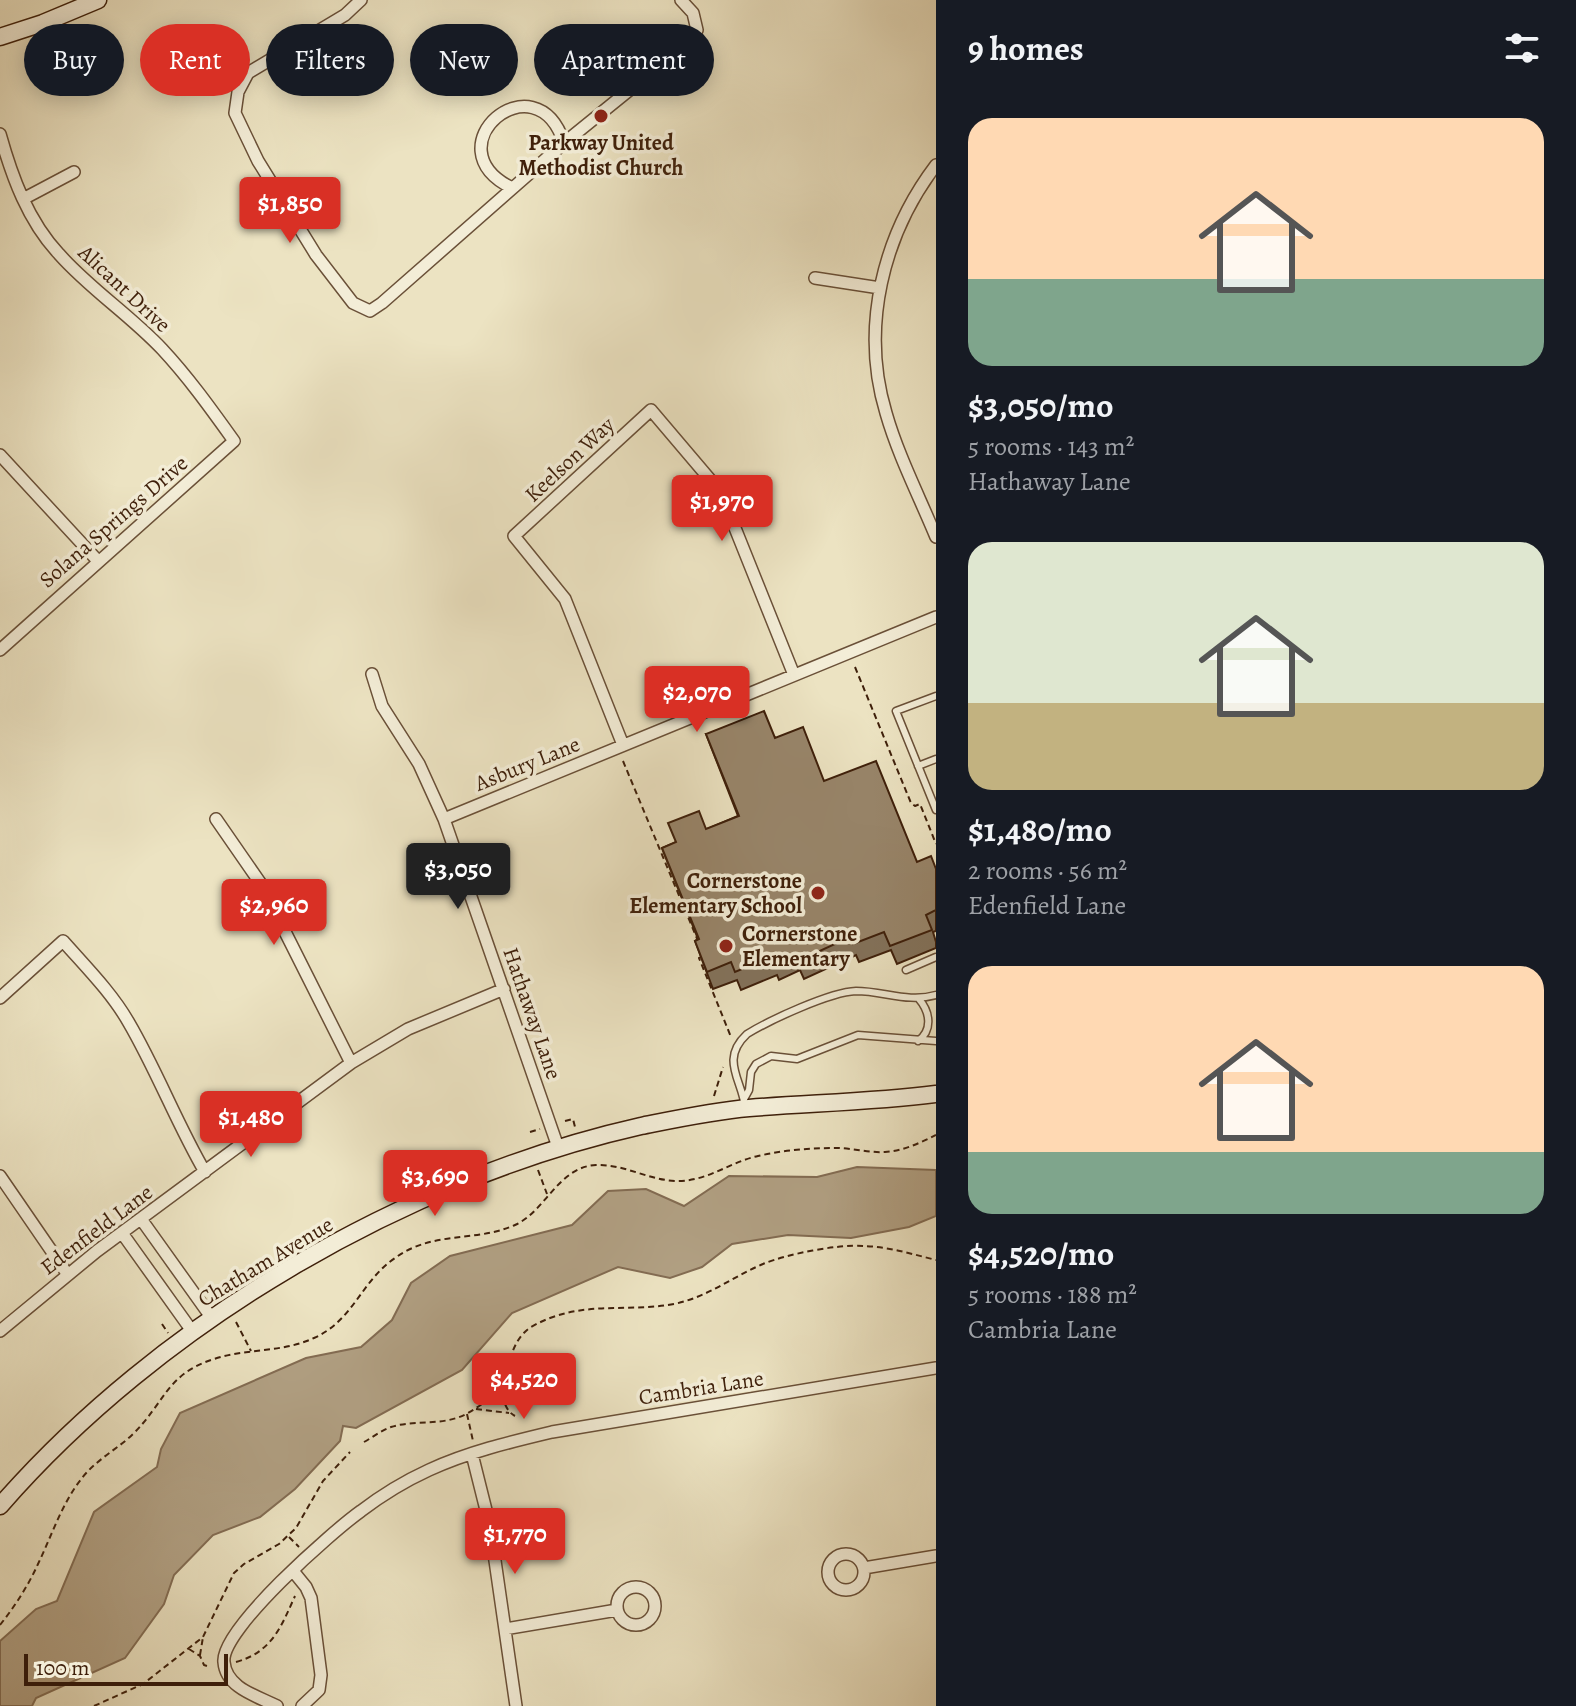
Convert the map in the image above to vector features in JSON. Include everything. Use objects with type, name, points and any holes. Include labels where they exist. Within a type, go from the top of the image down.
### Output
[{"type":"street","points":[[0,37],[98,0]]},
{"type":"street","points":[[361,0],[345,15],[248,73],[238,92],[235,113],[258,161],[316,255],[353,303],[370,311],[564,143],[690,41],[697,30],[693,13],[681,0]]},
{"type":"street","points":[[512,188],[497,181],[486,169],[481,153],[482,137],[489,122],[502,111],[517,106],[533,107],[548,115],[559,127],[564,143]]},
{"type":"street","name":"Alicant Drive","points":[[0,134],[5,168],[43,234],[58,253],[143,330],[192,384],[234,441],[218,456]]},
{"type":"street","points":[[936,165],[920,186],[902,221],[882,275],[876,342],[886,412],[936,537]]},
{"type":"street","points":[[23,199],[74,172]]},
{"type":"street","points":[[815,278],[880,288]]},
{"type":"street","name":"Keelson Way","points":[[623,745],[565,599],[514,536],[651,410],[713,483],[729,513],[794,675]]},
{"type":"street","points":[[0,455],[98,561]]},
{"type":"street","name":"Solana Springs Drive","points":[[0,650],[218,456]]},
{"type":"street","name":"Asbury Lane","points":[[444,819],[936,617]]},
{"type":"street","name":"Hathaway Lane","points":[[372,674],[382,706],[419,764],[444,819],[558,1147]]},
{"type":"street","points":[[216,819],[261,884],[351,1063]]},
{"type":"street","points":[[0,998],[63,941],[112,997],[129,1023],[205,1172]]},
{"type":"street","name":"Edenfield Lane","points":[[0,1331],[122,1233],[351,1063],[408,1029],[504,989]]},
{"type":"street","name":"Chatham Avenue","points":[[0,1506],[123,1386],[192,1331],[290,1268],[378,1221],[558,1147],[643,1126],[745,1104],[880,1100],[936,1094]]},
{"type":"street","points":[[0,1176],[68,1275]]},
{"type":"street","points":[[141,1219],[211,1317]]},
{"type":"street","points":[[122,1233],[192,1331]]},
{"type":"street","name":"Cambria Lane","points":[[223,1663],[229,1641],[293,1571],[339,1528],[390,1491],[430,1469],[552,1432],[936,1368]]},
{"type":"street","points":[[472,1454],[490,1526],[516,1706]]},
{"type":"street","points":[[864,1568],[936,1556]]},
{"type":"street","points":[[293,1571],[302,1580],[311,1598],[321,1675],[319,1690],[302,1706]]},
{"type":"street","points":[[505,1629],[617,1610]]},
{"type":"street","points":[[223,1663],[231,1681],[237,1686],[277,1706]]},
{"type":"lane","points":[[936,696],[896,711],[936,810]]},
{"type":"lane","points":[[918,766],[936,759]]},
{"type":"lane","points":[[906,970],[936,957]]},
{"type":"lane","points":[[745,1104],[736,1081],[734,1054],[740,1040],[755,1029],[844,992],[865,991],[919,999],[936,995]]},
{"type":"lane","points":[[918,1041],[923,1038],[929,1021],[919,999]]},
{"type":"lane","points":[[745,1104],[751,1072],[764,1059],[778,1056],[797,1059],[858,1035],[936,1041]]},
{"type":"path","points":[[855,667],[911,803],[915,806],[920,804],[936,844]]},
{"type":"path","points":[[623,761],[698,942]]},
{"type":"path","points":[[704,956],[699,958],[733,1040]]},
{"type":"path","points":[[0,1625],[21,1596],[79,1481],[139,1428],[178,1376],[192,1366],[218,1357],[291,1346],[326,1332],[350,1312],[380,1271],[419,1244],[446,1237],[483,1235],[518,1223],[530,1217],[556,1186],[587,1167],[625,1168],[661,1180],[692,1181],[756,1156],[777,1152],[837,1148],[884,1152],[913,1146],[936,1135]]},
{"type":"path","points":[[364,1442],[390,1427],[436,1423],[475,1409],[501,1384],[512,1349],[520,1337],[527,1330],[557,1316],[600,1306],[655,1306],[696,1298],[765,1263],[807,1252],[861,1245],[936,1260]]},
{"type":"path","points":[[501,1384],[509,1413]]},
{"type":"path","points":[[475,1409],[515,1416]]},
{"type":"path","points":[[467,1414],[473,1436],[472,1454]]},
{"type":"path","points":[[200,1656],[203,1637],[234,1573],[279,1544],[296,1528],[323,1481],[350,1452]]},
{"type":"path","points":[[188,1649],[200,1656],[206,1666],[251,1658],[269,1645],[279,1632],[302,1580]]},
{"type":"path","points":[[94,1706],[143,1684],[203,1637]]},
{"type":"shaded area","points":[[857,1167],[936,1170],[936,1216],[909,1227],[851,1238],[788,1235],[732,1244],[702,1267],[670,1278],[618,1267],[512,1313],[462,1370],[356,1428],[343,1426],[340,1441],[295,1489],[260,1517],[213,1535],[174,1575],[164,1604],[125,1658],[36,1698],[32,1706],[0,1706],[0,1641],[36,1609],[57,1601],[94,1512],[157,1467],[161,1449],[180,1413],[306,1358],[361,1347],[392,1320],[411,1283],[450,1256],[572,1225],[608,1191],[646,1189],[684,1206],[729,1176],[817,1177]]},
{"type":"building","points":[[764,711],[775,738],[803,727],[824,781],[876,761],[917,862],[931,856],[936,869],[936,910],[926,915],[932,930],[890,946],[884,932],[853,944],[850,937],[798,961],[794,953],[773,962],[771,957],[735,972],[731,962],[707,972],[695,941],[699,939],[662,848],[676,842],[668,823],[699,811],[706,829],[739,816],[706,734]]},
{"type":"place","name":"Parkway United Methodist Church","points":[[601,116]]},
{"type":"place","name":"Cornerstone Elementary School","points":[[818,893]]},
{"type":"place","name":"Cornerstone Elementary","points":[[726,946]]}]
